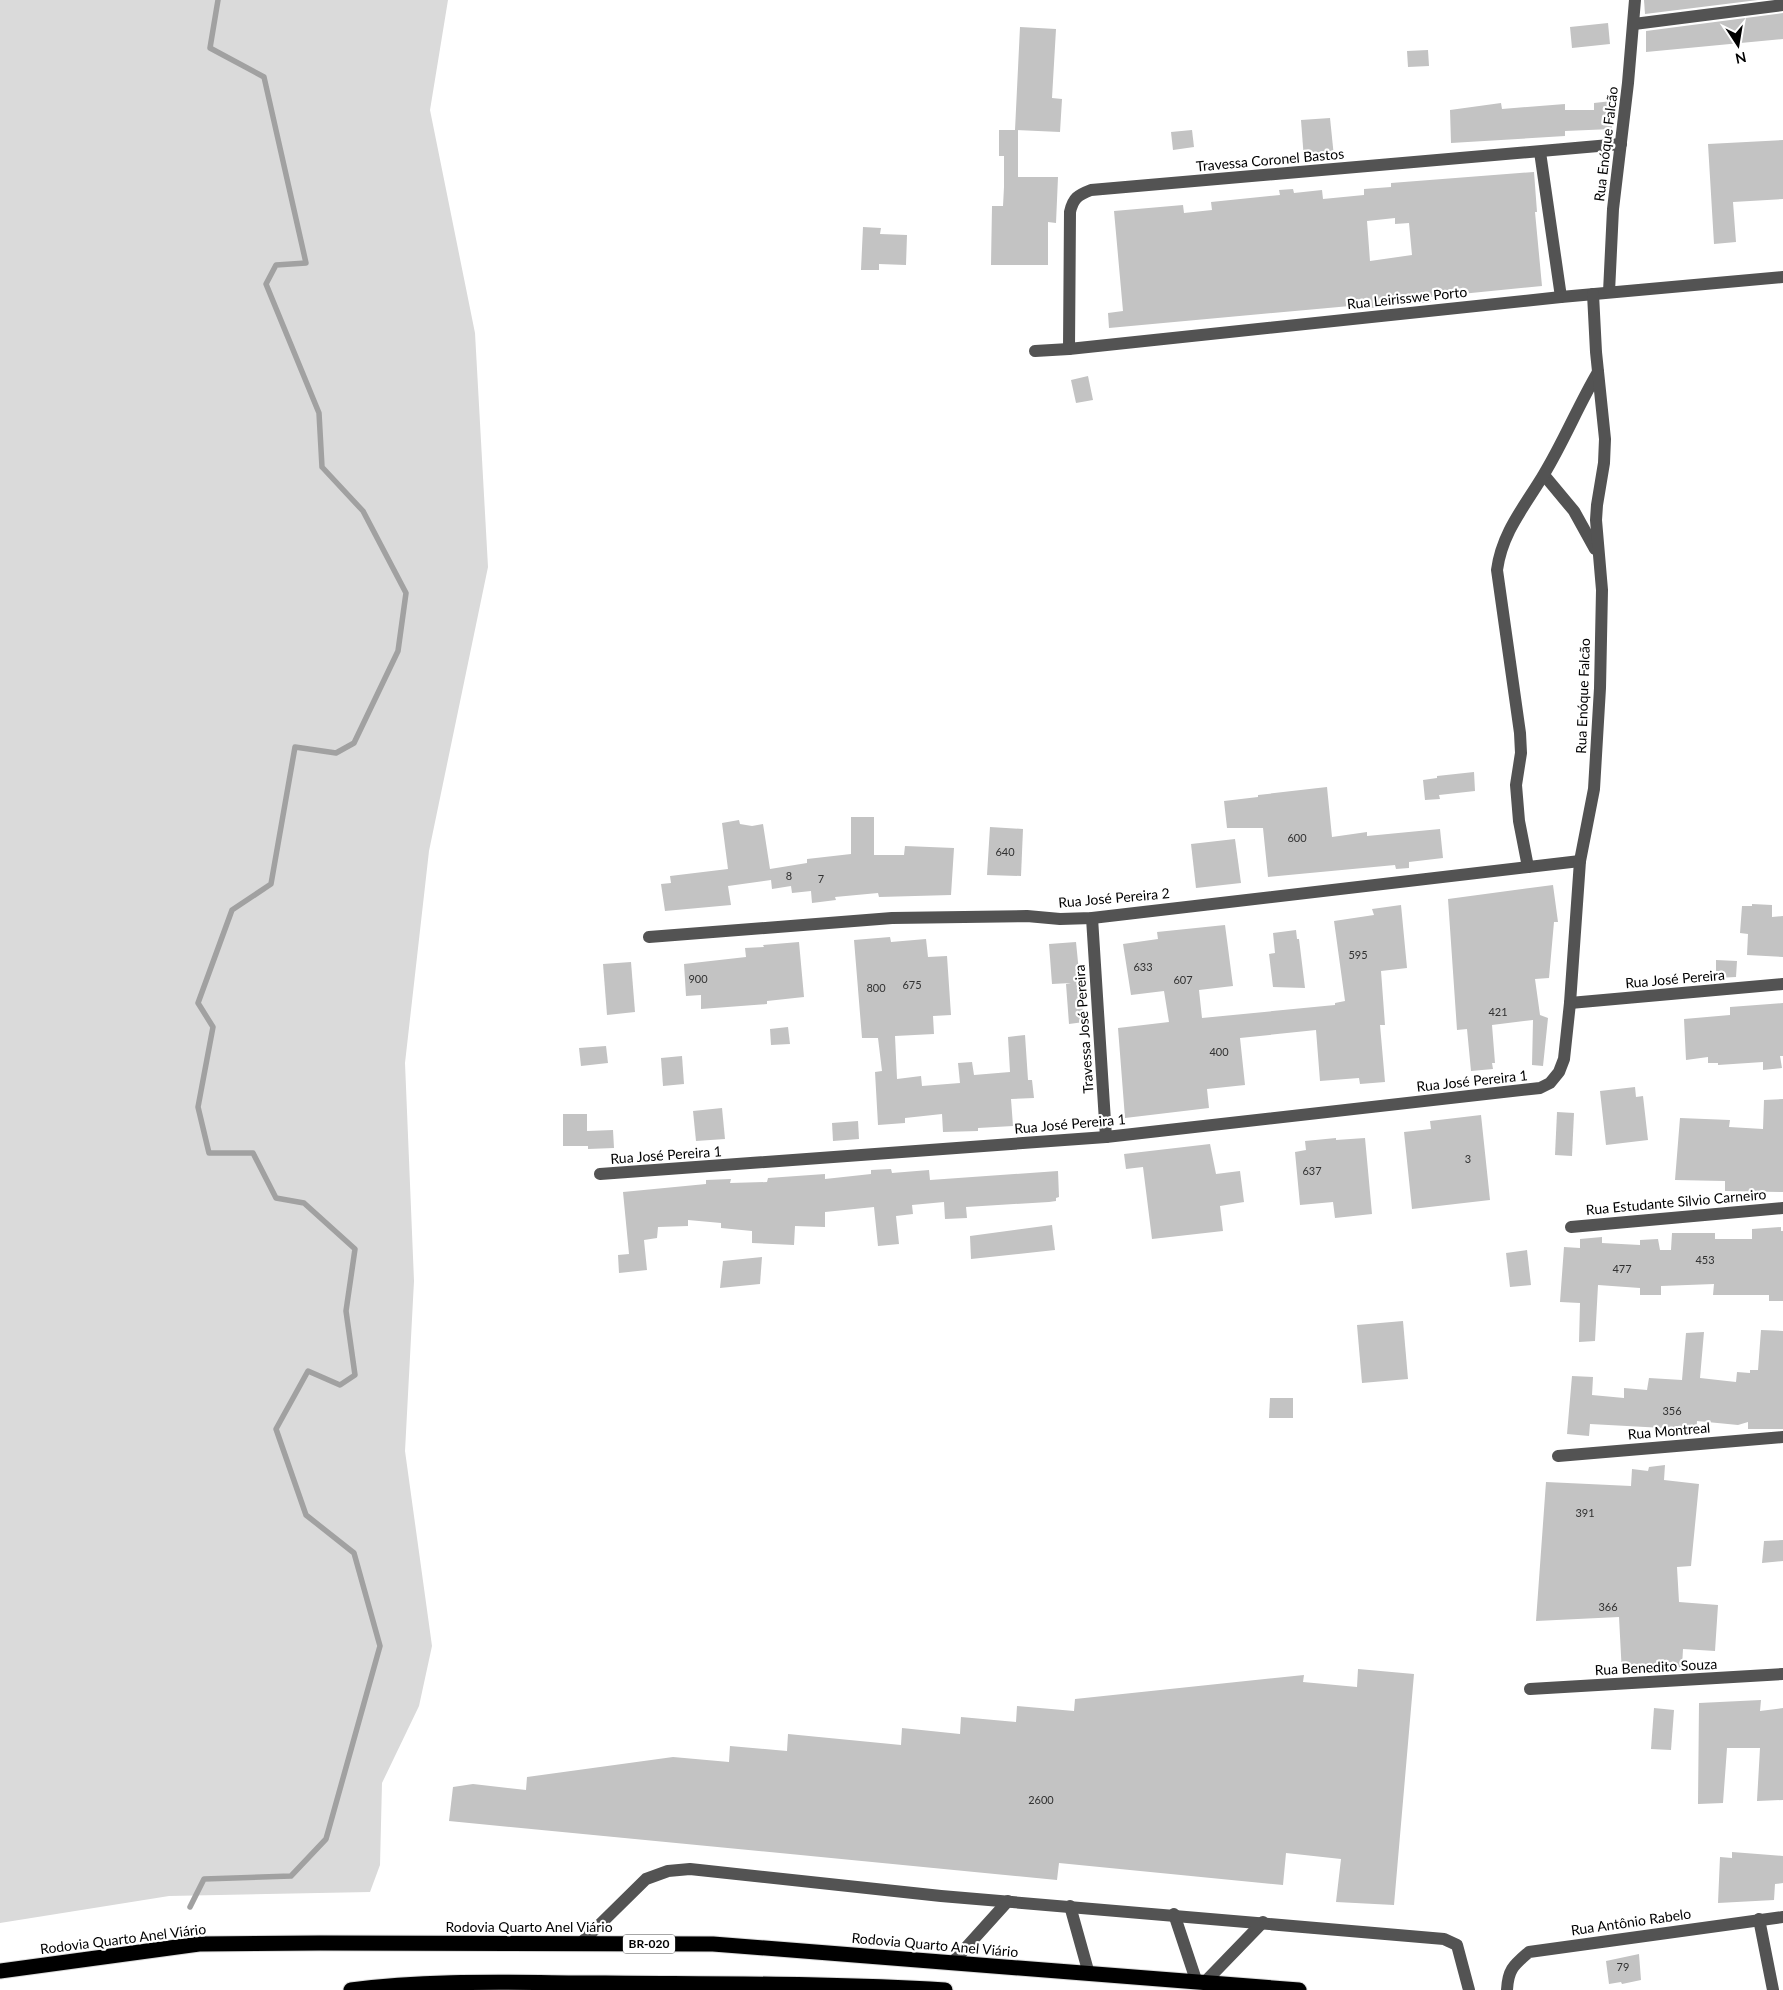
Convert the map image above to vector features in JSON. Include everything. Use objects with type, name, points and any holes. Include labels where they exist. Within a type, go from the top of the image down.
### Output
[{"type":"highway","name":"Rodovia Quarto Anel Viário","points":[[0,1971],[199,1944],[713,1944],[1299,1990]]},
{"type":"highway","points":[[351,1990],[441,1984],[534,1983],[747,1984],[898,1987],[946,1990]]},
{"type":"street","name":"Rua Enóque Falcão","points":[[1609,292],[1611,230],[1635,0]]},
{"type":"street","points":[[1634,24],[1783,5]]},
{"type":"street","name":"Travessa Coronel Bastos","points":[[1069,349],[1070,212],[1073,200],[1079,194],[1091,190],[1621,144]]},
{"type":"street","points":[[1540,152],[1562,297]]},
{"type":"street","name":"Rua Leirisswe Porto","points":[[1035,351],[1609,292],[1783,277]]},
{"type":"street","name":"Rua Enóque Falcão","points":[[1540,1088],[1550,1083],[1559,1072],[1564,1059],[1580,861],[1594,789],[1602,590],[1597,536],[1597,505],[1604,463],[1605,439],[1592,294]]},
{"type":"street","points":[[1528,867],[1519,821],[1516,785],[1521,753],[1520,733],[1497,570],[1499,552],[1508,531],[1544,475],[1598,372]]},
{"type":"street","points":[[1544,475],[1574,511],[1599,558]]},
{"type":"street","name":"Rua José Pereira 2","points":[[649,937],[892,918],[1018,916],[1060,919],[1092,918],[1580,861]]},
{"type":"street","name":"Travessa José Pereira","points":[[1092,918],[1106,1137]]},
{"type":"street","name":"Rua José Pereira","points":[[1570,1003],[1783,984]]},
{"type":"street","name":"Rua José Pereira 1","points":[[600,1174],[1106,1137],[1540,1088]]},
{"type":"street","name":"Rua Estudante Silvio Carneiro","points":[[1571,1227],[1783,1208]]},
{"type":"street","name":"Rua Montreal","points":[[1558,1456],[1783,1437]]},
{"type":"street","name":"Rua Benedito Souza","points":[[1530,1689],[1783,1674]]},
{"type":"street","points":[[580,1944],[646,1879],[668,1871],[690,1869],[941,1896],[1174,1914],[1444,1939],[1457,1945],[1469,1990]]},
{"type":"street","points":[[952,1963],[1008,1901]]},
{"type":"street","points":[[1070,1906],[1089,1974]]},
{"type":"street","points":[[1174,1914],[1200,1983],[1263,1922]]},
{"type":"street","name":"Rua Antônio Rabelo","points":[[1507,1990],[1508,1977],[1513,1966],[1529,1952],[1783,1917]]},
{"type":"street","points":[[1760,1920],[1773,1990]]},
{"type":"shaded area","points":[[0,0],[448,0],[430,110],[475,333],[488,567],[429,851],[405,1063],[414,1281],[405,1451],[432,1646],[419,1706],[382,1783],[380,1865],[370,1892],[169,1896],[0,1923]]},
{"type":"building","points":[[1644,0],[1758,0],[1645,14]]},
{"type":"building","points":[[1783,13],[1783,39],[1646,52],[1646,31]]},
{"type":"building","points":[[1608,23],[1610,44],[1572,48],[1570,27]]},
{"type":"building","points":[[1020,27],[1056,29],[1052,98],[1062,99],[1060,132],[1015,130]]},
{"type":"building","points":[[1428,50],[1429,66],[1408,67],[1407,51]]},
{"type":"building","points":[[1612,101],[1612,129],[1565,131],[1565,136],[1451,143],[1450,110],[1501,103],[1502,109],[1565,104],[1565,110],[1594,110],[1594,103]]},
{"type":"building","points":[[1330,118],[1334,157],[1304,160],[1301,120]]},
{"type":"building","points":[[999,130],[1018,130],[1018,177],[1058,177],[1056,223],[1048,222],[1048,265],[991,265],[992,206],[1003,206],[1004,156],[999,156]]},
{"type":"building","points":[[1192,130],[1194,147],[1173,150],[1171,132]]},
{"type":"building","points":[[1783,140],[1783,199],[1733,202],[1736,242],[1714,244],[1708,144]]},
{"type":"building","points":[[1534,172],[1537,212],[1535,212],[1542,286],[1431,297],[1431,302],[1361,309],[1361,305],[1109,328],[1108,313],[1123,311],[1114,211],[1183,205],[1184,213],[1212,210],[1211,202],[1280,195],[1279,190],[1293,189],[1294,193],[1322,190],[1323,199],[1364,195],[1364,189],[1391,187],[1391,183]],"holes":[[[1395,218],[1395,224],[1409,223],[1412,255],[1370,261],[1367,221]]]},
{"type":"building","points":[[863,227],[881,228],[880,234],[907,235],[906,265],[879,264],[879,270],[861,270]]},
{"type":"building","points":[[1088,376],[1093,400],[1076,403],[1071,380]]},
{"type":"building","points":[[1474,772],[1475,791],[1439,795],[1440,799],[1425,800],[1423,780],[1437,778],[1437,776]]},
{"type":"building","points":[[1327,787],[1332,837],[1367,832],[1367,836],[1440,829],[1443,858],[1409,862],[1409,868],[1396,869],[1395,865],[1268,877],[1263,828],[1227,828],[1224,801]]},
{"type":"building","points":[[851,817],[874,817],[874,855],[904,855],[905,846],[954,848],[951,895],[879,897],[878,893],[835,897],[836,900],[812,903],[811,891],[792,893],[791,886],[772,889],[771,880],[728,886],[731,905],[665,911],[661,884],[671,883],[670,876],[728,869],[722,823],[739,820],[740,824],[752,826],[763,824],[770,869],[807,863],[807,859],[851,854]]},
{"type":"building","points":[[990,827],[1023,829],[1021,876],[987,875]]},
{"type":"building","points":[[1235,839],[1241,883],[1196,888],[1191,844]]},
{"type":"building","points":[[1553,885],[1558,922],[1554,922],[1549,978],[1535,979],[1540,1015],[1548,1018],[1543,1066],[1532,1065],[1533,1020],[1492,1025],[1495,1063],[1492,1063],[1493,1069],[1471,1071],[1467,1029],[1457,1030],[1448,899]]},
{"type":"building","points":[[1752,904],[1772,905],[1772,917],[1783,916],[1783,957],[1747,955],[1748,934],[1740,933],[1742,906],[1752,906]]},
{"type":"building","points":[[1401,905],[1407,968],[1381,971],[1385,1025],[1380,1025],[1385,1082],[1360,1084],[1359,1078],[1320,1081],[1316,1030],[1240,1038],[1245,1085],[1207,1089],[1209,1108],[1125,1118],[1118,1028],[1169,1022],[1164,991],[1131,995],[1123,944],[1158,939],[1157,932],[1225,925],[1233,986],[1199,990],[1202,1018],[1335,1005],[1335,1003],[1345,1001],[1334,921],[1374,915],[1372,909]]},
{"type":"building","points":[[1296,930],[1297,939],[1299,939],[1305,988],[1273,987],[1269,954],[1275,953],[1273,933]]},
{"type":"building","points":[[890,937],[891,942],[926,939],[928,957],[947,956],[951,1015],[933,1016],[934,1034],[895,1036],[897,1079],[921,1076],[922,1086],[960,1083],[958,1063],[972,1062],[974,1075],[1010,1072],[1008,1037],[1025,1035],[1028,1080],[1032,1080],[1034,1098],[1011,1099],[1013,1126],[978,1128],[978,1131],[943,1132],[942,1114],[905,1118],[905,1123],[878,1125],[875,1072],[882,1071],[878,1038],[862,1038],[854,940]]},
{"type":"building","points":[[799,942],[804,997],[767,1001],[767,1004],[701,1009],[701,995],[686,996],[684,964],[746,957],[745,948]]},
{"type":"building","points":[[1076,942],[1084,1022],[1069,1024],[1066,984],[1071,983],[1052,984],[1049,944]]},
{"type":"building","points":[[1716,960],[1737,961],[1736,977],[1716,978]]},
{"type":"building","points":[[631,962],[635,1012],[607,1015],[603,964]]},
{"type":"building","points":[[1783,1003],[1783,1056],[1780,1056],[1782,1068],[1763,1070],[1763,1062],[1718,1065],[1718,1063],[1708,1063],[1708,1057],[1686,1060],[1684,1019],[1730,1015],[1730,1007]]},
{"type":"building","points":[[788,1027],[790,1044],[771,1045],[770,1029]]},
{"type":"building","points":[[606,1046],[608,1063],[581,1066],[579,1048]]},
{"type":"building","points":[[682,1056],[684,1084],[663,1086],[661,1058]]},
{"type":"building","points":[[1635,1087],[1636,1097],[1643,1096],[1648,1140],[1606,1145],[1600,1091]]},
{"type":"building","points":[[1783,1099],[1783,1192],[1725,1191],[1725,1181],[1675,1180],[1680,1118],[1730,1120],[1729,1127],[1763,1129],[1764,1100]]},
{"type":"building","points":[[722,1108],[725,1139],[696,1141],[693,1111]]},
{"type":"building","points":[[1557,1112],[1574,1113],[1572,1156],[1555,1155]]},
{"type":"building","points":[[563,1114],[587,1114],[587,1131],[613,1130],[614,1148],[588,1149],[588,1146],[563,1146]]},
{"type":"building","points":[[1481,1115],[1490,1200],[1412,1209],[1404,1132],[1431,1129],[1430,1121]]},
{"type":"building","points":[[858,1121],[859,1139],[833,1141],[832,1123]]},
{"type":"building","points":[[1336,1138],[1336,1140],[1365,1138],[1372,1214],[1335,1218],[1333,1202],[1300,1205],[1295,1152],[1306,1150],[1305,1141]]},
{"type":"building","points":[[1210,1144],[1216,1174],[1240,1171],[1244,1202],[1220,1206],[1223,1231],[1152,1239],[1143,1167],[1126,1169],[1124,1154]]},
{"type":"building","points":[[891,1169],[892,1173],[929,1170],[930,1180],[1058,1171],[1059,1197],[1056,1198],[1056,1201],[1049,1202],[966,1207],[967,1218],[945,1219],[944,1202],[912,1205],[913,1214],[896,1216],[899,1244],[878,1246],[874,1207],[825,1212],[825,1227],[795,1226],[794,1245],[752,1243],[752,1231],[721,1228],[721,1223],[688,1220],[688,1226],[658,1227],[657,1238],[644,1240],[647,1270],[619,1273],[618,1255],[629,1254],[623,1192],[706,1184],[706,1180],[731,1179],[730,1183],[767,1182],[768,1178],[825,1174],[825,1179],[871,1174],[871,1170]]},
{"type":"building","points":[[1052,1225],[1055,1250],[971,1259],[970,1236]]},
{"type":"building","points":[[1781,1227],[1781,1231],[1783,1231],[1783,1301],[1769,1301],[1769,1295],[1713,1295],[1714,1284],[1661,1286],[1661,1295],[1640,1295],[1640,1288],[1598,1285],[1595,1341],[1579,1342],[1580,1303],[1560,1302],[1564,1247],[1580,1248],[1580,1239],[1602,1237],[1602,1243],[1640,1245],[1640,1240],[1658,1239],[1660,1250],[1671,1250],[1672,1233],[1715,1233],[1715,1239],[1752,1239],[1752,1229]]},
{"type":"building","points":[[1527,1250],[1531,1285],[1510,1287],[1506,1253]]},
{"type":"building","points":[[762,1257],[760,1284],[720,1288],[723,1261]]},
{"type":"building","points":[[1403,1321],[1408,1379],[1362,1383],[1357,1325]]},
{"type":"building","points":[[1761,1330],[1783,1331],[1783,1429],[1748,1429],[1748,1422],[1738,1425],[1697,1421],[1696,1435],[1682,1435],[1682,1429],[1590,1424],[1589,1436],[1567,1434],[1572,1376],[1593,1377],[1592,1395],[1624,1398],[1624,1388],[1647,1390],[1649,1378],[1682,1380],[1686,1333],[1704,1332],[1700,1378],[1736,1382],[1737,1372],[1750,1373],[1750,1370],[1758,1370]]},
{"type":"building","points":[[1270,1398],[1293,1398],[1293,1418],[1269,1418]]},
{"type":"building","points":[[1665,1465],[1664,1480],[1699,1484],[1691,1566],[1677,1567],[1679,1602],[1718,1605],[1715,1651],[1683,1649],[1682,1667],[1673,1668],[1673,1671],[1622,1674],[1619,1617],[1536,1621],[1546,1482],[1631,1486],[1632,1469],[1648,1471],[1649,1467]]},
{"type":"building","points":[[1783,1540],[1783,1561],[1762,1563],[1764,1541]]},
{"type":"building","points":[[1358,1669],[1414,1674],[1394,1905],[1336,1902],[1341,1859],[1286,1853],[1283,1885],[1059,1863],[1057,1880],[449,1821],[453,1787],[473,1784],[526,1790],[527,1777],[673,1757],[729,1762],[730,1746],[787,1751],[788,1734],[901,1745],[902,1728],[960,1734],[961,1717],[1016,1722],[1017,1706],[1074,1711],[1075,1699],[1304,1675],[1303,1682],[1357,1687]]},
{"type":"building","points":[[1761,1700],[1760,1711],[1783,1708],[1783,1800],[1757,1801],[1760,1748],[1727,1748],[1723,1803],[1698,1804],[1699,1703]]},
{"type":"building","points":[[1654,1708],[1674,1710],[1671,1750],[1651,1749]]},
{"type":"building","points":[[1732,1852],[1783,1856],[1783,1883],[1775,1884],[1774,1900],[1718,1903],[1720,1857],[1732,1858]]},
{"type":"building","points":[[1639,1954],[1641,1980],[1622,1984],[1621,1982],[1609,1984],[1606,1961]]},
{"type":"waterway","points":[[190,1907],[204,1879],[291,1876],[326,1839],[380,1646],[354,1553],[306,1515],[276,1429],[308,1371],[340,1385],[355,1375],[346,1311],[355,1249],[304,1203],[276,1198],[253,1153],[209,1153],[198,1107],[213,1027],[198,1003],[232,910],[271,884],[295,747],[336,753],[354,743],[398,651],[406,593],[363,511],[322,467],[319,413],[266,284],[276,265],[306,263],[264,77],[210,48],[218,0]]}]
